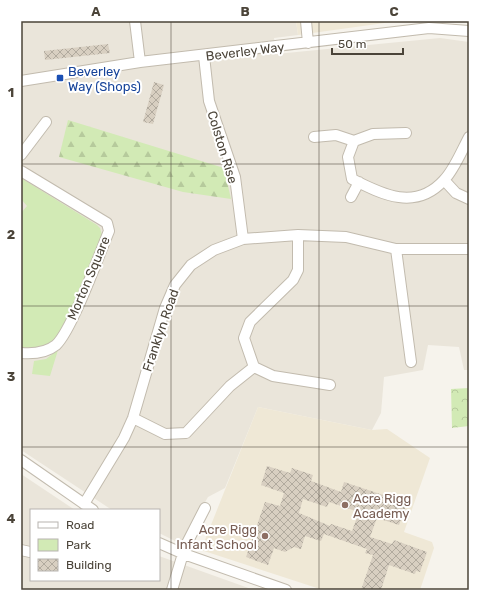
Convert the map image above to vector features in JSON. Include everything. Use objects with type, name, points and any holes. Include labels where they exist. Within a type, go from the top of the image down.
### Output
[{"type":"street","points":[[135,21],[140,62]]},
{"type":"street","points":[[306,21],[308,43]]},
{"type":"street","name":"Beverley Way","points":[[21,81],[140,62],[204,56],[429,28],[469,32]]},
{"type":"street","name":"Colston Rise","points":[[204,56],[209,101],[234,177],[243,238]]},
{"type":"street","points":[[21,155],[46,122]]},
{"type":"street","points":[[314,137],[336,135],[354,141],[373,134],[406,133]]},
{"type":"street","points":[[354,141],[348,157],[352,179],[376,192],[397,198],[423,195],[444,180],[469,137]]},
{"type":"street","name":"Morton Square","points":[[21,171],[107,223],[109,231],[69,324],[56,345],[35,354],[21,353]]},
{"type":"street","points":[[444,180],[456,193],[469,199]]},
{"type":"street","points":[[352,197],[359,182]]},
{"type":"street","points":[[298,235],[298,270],[293,280],[250,322],[244,338],[254,367],[273,376],[330,385]]},
{"type":"street","name":"Franklyn Road","points":[[84,504],[124,438],[133,418],[165,308],[175,285],[191,265],[214,250],[243,238],[298,235],[346,236],[396,249],[469,248]]},
{"type":"street","points":[[396,249],[411,362]]},
{"type":"street","points":[[133,418],[164,434],[186,433],[230,386],[254,367]]},
{"type":"street","points":[[21,460],[92,509]]},
{"type":"street","points":[[172,590],[185,548],[205,508]]},
{"type":"street","points":[[160,543],[184,554],[286,590]]},
{"type":"shaded area","points":[[21,21],[296,21],[298,35],[274,38],[276,54],[440,38],[469,42],[469,370],[464,370],[459,347],[428,345],[423,370],[384,377],[381,413],[372,430],[258,407],[225,488],[208,497],[181,544],[160,534],[160,509],[110,509],[21,450]]},
{"type":"shaded area","points":[[296,21],[399,21],[298,35]]},
{"type":"shaded area","name":"Acre Rigg Academy","points":[[258,407],[372,430],[387,429],[430,458],[404,532],[432,542],[434,548],[420,590],[323,590],[201,550]]},
{"type":"shaded area","points":[[21,474],[74,509],[30,509],[30,581],[160,581],[160,556],[254,590],[21,590]]},
{"type":"green space","points":[[68,120],[224,168],[231,199],[183,192],[59,157]]},
{"type":"green space","points":[[21,178],[97,225],[100,228],[102,235],[74,309],[59,335],[50,344],[40,350],[21,352],[21,213],[27,206],[21,199]]},
{"type":"green space","points":[[58,350],[50,376],[32,374],[34,361],[46,359]]},
{"type":"green space","points":[[469,388],[469,426],[452,428],[451,389]]},
{"type":"building","points":[[108,44],[110,53],[45,60],[44,51]]},
{"type":"building","points":[[154,82],[164,85],[153,124],[143,122]]},
{"type":"building","points":[[267,466],[290,473],[292,468],[313,475],[311,481],[341,492],[344,482],[407,503],[399,525],[377,518],[370,537],[392,544],[394,540],[427,552],[420,572],[416,571],[415,574],[389,565],[381,590],[361,590],[373,555],[365,553],[367,549],[324,534],[321,541],[305,536],[301,549],[294,547],[285,552],[274,548],[268,565],[246,557],[265,502],[280,506],[284,493],[261,485]],"holes":[[[303,499],[327,507],[329,502],[359,512],[352,531],[331,524],[330,526],[299,513]]]},
{"type":"place","name":"Beverley Way (Shops)","points":[[60,78]]},
{"type":"place","name":"Acre Rigg Academy","points":[[345,505]]},
{"type":"place","name":"Acre Rigg Infant School","points":[[265,536]]}]
